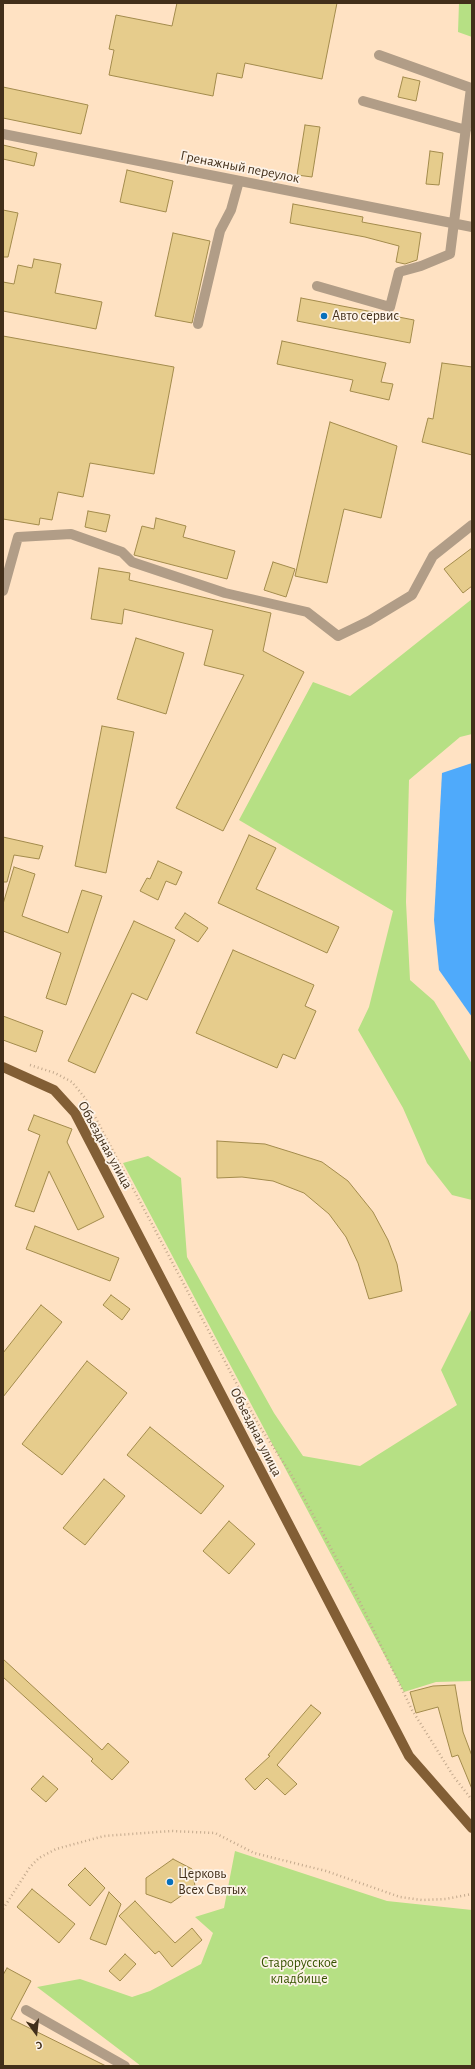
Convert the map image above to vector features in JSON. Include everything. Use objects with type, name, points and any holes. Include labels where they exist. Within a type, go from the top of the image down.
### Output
[{"type":"main road","name":"Объездная улица","points":[[3,1067],[54,1090],[75,1113],[409,1756],[472,1828]]},
{"type":"street","points":[[317,286],[390,307],[399,272],[421,266],[450,254],[471,88],[379,55]]},
{"type":"street","points":[[364,101],[466,130]]},
{"type":"street","name":"Гренажный переулок","points":[[3,134],[472,227]]},
{"type":"street","points":[[198,324],[220,231],[231,210],[239,181]]},
{"type":"street","points":[[3,591],[18,537],[71,534],[122,552],[132,562],[225,594],[307,612],[338,636],[369,621],[412,595],[433,556],[472,525]]},
{"type":"street","points":[[26,2010],[125,2066]]},
{"type":"path","points":[[55,1073],[72,1082],[85,1098],[258,1424],[291,1474],[359,1600],[412,1710],[454,1777],[472,1800]]},
{"type":"path","points":[[3,1909],[30,1867],[39,1858],[56,1849],[104,1836],[170,1831],[216,1833],[254,1853],[272,1859],[326,1871],[400,1897],[422,1900],[446,1899],[472,1894]]},
{"type":"green space","points":[[459,3],[472,3],[472,37],[458,32]]},
{"type":"green space","points":[[472,599],[472,734],[460,737],[409,780],[406,902],[410,980],[434,1001],[472,1064],[472,1200],[452,1195],[427,1163],[403,1108],[358,1030],[369,1007],[393,911],[239,820],[313,682],[350,696]]},
{"type":"green space","points":[[148,1156],[181,1178],[187,1257],[274,1413],[303,1456],[360,1466],[457,1405],[441,1370],[472,1308],[472,1681],[436,1682],[404,1692],[123,1163]]},
{"type":"green space","name":"Старорусское кладбище","points":[[235,1851],[387,1901],[472,1910],[472,2066],[141,2066],[37,1987],[80,1979],[132,1997],[150,1991],[201,1964],[213,1933],[195,1917],[224,1908]]},
{"type":"water","points":[[472,763],[472,1017],[439,970],[434,920],[442,773]]},
{"type":"building","points":[[177,3],[337,3],[322,79],[245,63],[242,78],[217,73],[213,96],[109,75],[114,50],[109,49],[116,15],[172,26]]},
{"type":"building","points":[[403,77],[420,81],[416,101],[398,97]]},
{"type":"building","points":[[3,87],[88,105],[81,134],[3,118]]},
{"type":"building","points":[[305,125],[320,127],[312,177],[297,175]]},
{"type":"building","points":[[3,145],[37,153],[34,166],[3,159]]},
{"type":"building","points":[[430,151],[443,153],[439,185],[426,184]]},
{"type":"building","points":[[127,170],[173,181],[166,212],[120,202]]},
{"type":"building","points":[[293,204],[363,217],[362,222],[421,233],[417,260],[405,264],[396,262],[399,246],[365,237],[290,223]]},
{"type":"building","points":[[3,210],[18,213],[8,257],[3,257]]},
{"type":"building","points":[[173,233],[210,241],[192,323],[155,316]]},
{"type":"building","points":[[34,259],[61,264],[55,293],[102,302],[96,329],[3,311],[3,282],[14,284],[18,265],[32,268]]},
{"type":"building","points":[[301,298],[414,320],[410,343],[297,321]]},
{"type":"building","points":[[3,336],[174,367],[154,474],[90,463],[83,497],[58,492],[52,520],[40,518],[39,525],[3,519]]},
{"type":"building","points":[[282,341],[386,363],[381,382],[393,384],[389,400],[350,391],[353,380],[277,364]]},
{"type":"building","points":[[442,363],[472,367],[472,455],[422,442],[428,418],[433,419]]},
{"type":"building","points":[[330,422],[397,446],[381,518],[344,509],[327,583],[295,576]]},
{"type":"building","points":[[88,511],[110,515],[106,532],[85,527]]},
{"type":"building","points":[[156,518],[186,526],[183,537],[235,551],[227,579],[134,555],[142,526],[154,529]]},
{"type":"building","points":[[472,548],[472,586],[463,593],[444,569]]},
{"type":"building","points":[[273,562],[295,569],[286,597],[264,590]]},
{"type":"building","points":[[99,568],[130,573],[129,580],[271,613],[263,651],[304,672],[223,831],[176,808],[244,675],[204,665],[213,630],[124,609],[122,624],[91,619]]},
{"type":"building","points":[[136,638],[184,653],[166,714],[117,699]]},
{"type":"building","points":[[102,726],[134,732],[106,873],[75,866]]},
{"type":"building","points":[[249,835],[276,848],[256,889],[339,927],[327,953],[218,903]]},
{"type":"building","points":[[3,837],[43,846],[39,859],[14,855],[7,882],[3,882]]},
{"type":"building","points":[[158,861],[182,872],[176,885],[166,881],[158,900],[140,891],[147,878],[150,879]]},
{"type":"building","points":[[14,867],[35,874],[22,916],[68,933],[82,890],[102,896],[66,1005],[46,998],[61,953],[3,931],[3,904]]},
{"type":"building","points":[[185,913],[208,928],[198,942],[175,928]]},
{"type":"building","points":[[134,921],[175,940],[147,1000],[132,993],[95,1073],[68,1061]]},
{"type":"building","points":[[233,950],[314,985],[305,1006],[316,1011],[295,1059],[283,1054],[277,1068],[196,1033]]},
{"type":"building","points":[[3,1016],[43,1031],[36,1052],[3,1040]]},
{"type":"building","points":[[34,1115],[72,1129],[67,1142],[104,1217],[78,1230],[49,1171],[34,1212],[15,1206],[40,1135],[28,1130]]},
{"type":"building","points":[[217,1141],[265,1144],[322,1162],[348,1181],[373,1212],[388,1240],[397,1264],[402,1291],[369,1299],[358,1263],[346,1237],[329,1214],[304,1193],[273,1181],[242,1177],[217,1178]]},
{"type":"building","points":[[35,1226],[119,1258],[110,1281],[26,1249]]},
{"type":"building","points":[[111,1295],[130,1309],[122,1320],[103,1305]]},
{"type":"building","points":[[41,1305],[62,1322],[3,1397],[3,1353]]},
{"type":"building","points":[[87,1361],[127,1393],[62,1475],[22,1444]]},
{"type":"building","points":[[150,1427],[224,1486],[201,1514],[127,1455]]},
{"type":"building","points":[[104,1479],[125,1496],[85,1545],[63,1528]]},
{"type":"building","points":[[229,1521],[255,1544],[229,1574],[203,1551]]},
{"type":"building","points":[[3,1659],[102,1750],[108,1743],[129,1762],[112,1780],[91,1761],[93,1759],[3,1677]]},
{"type":"building","points":[[455,1685],[463,1732],[472,1756],[472,1789],[458,1755],[452,1757],[438,1707],[416,1713],[410,1692],[433,1686]]},
{"type":"building","points":[[311,1705],[321,1713],[277,1765],[297,1784],[285,1795],[267,1778],[255,1790],[245,1779],[270,1756],[268,1755]]},
{"type":"building","points":[[43,1776],[58,1789],[46,1802],[31,1789]]},
{"type":"building","name":"Церковь Всех Святых","points":[[173,1859],[192,1869],[195,1886],[171,1903],[146,1894],[146,1878]]},
{"type":"building","points":[[85,1868],[105,1888],[90,1906],[68,1885]]},
{"type":"building","points":[[32,1889],[75,1924],[59,1943],[17,1907]]},
{"type":"building","points":[[109,1892],[121,1904],[106,1945],[90,1939]]},
{"type":"building","points":[[135,1901],[175,1943],[192,1928],[202,1940],[172,1967],[159,1951],[155,1954],[119,1916]]},
{"type":"building","points":[[125,1954],[136,1964],[120,1981],[109,1971]]},
{"type":"building","points":[[7,1968],[31,1981],[11,2019],[106,2066],[3,2066],[3,1975]]},
{"type":"place","name":"Авто сервис","points":[[324,316]]},
{"type":"place","name":"Церковь Всех Святых","points":[[170,1882]]}]
